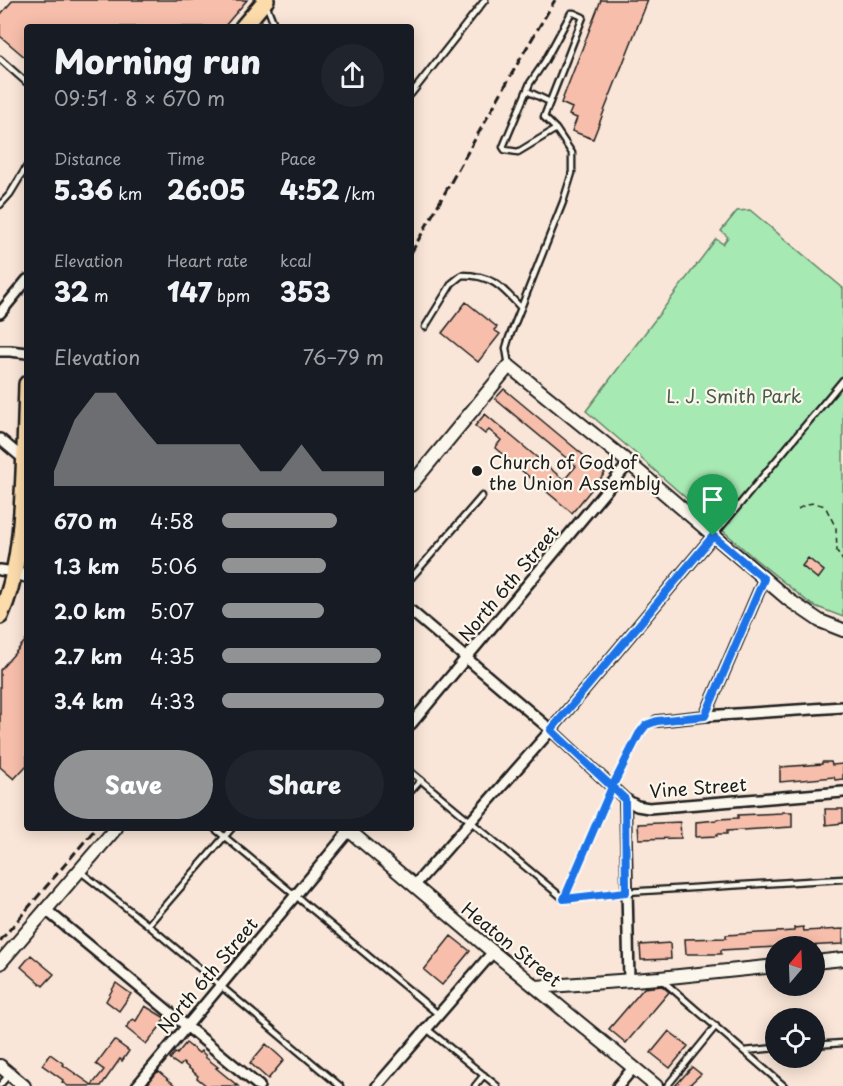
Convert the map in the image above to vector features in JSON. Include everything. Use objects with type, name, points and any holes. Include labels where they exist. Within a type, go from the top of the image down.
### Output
[{"type":"highway","points":[[250,24],[266,1]]},
{"type":"highway","points":[[0,616],[14,572],[21,529],[24,488]]},
{"type":"street","points":[[2,306],[24,283]]},
{"type":"street","points":[[0,351],[24,353]]},
{"type":"street","points":[[414,481],[509,366],[629,463],[789,600],[820,621],[843,630]]},
{"type":"street","points":[[0,440],[24,459]]},
{"type":"street","name":"North 6th Street","points":[[414,720],[629,463]]},
{"type":"street","points":[[414,886],[551,730],[713,536]]},
{"type":"street","points":[[705,716],[764,579]]},
{"type":"street","name":"Vine Street","points":[[414,614],[551,730],[625,799],[637,806],[649,808],[843,792]]},
{"type":"street","points":[[657,721],[843,706]]},
{"type":"street","points":[[625,799],[629,980]]},
{"type":"street","points":[[0,963],[113,831]]},
{"type":"street","name":"North 6th Street","points":[[137,1086],[346,831]]},
{"type":"street","name":"Heaton Street","points":[[350,831],[656,1086]]},
{"type":"street","points":[[45,909],[259,1086]]},
{"type":"street","points":[[377,1086],[493,952]]},
{"type":"street","points":[[825,961],[843,959]]},
{"type":"street","points":[[536,987],[765,967]]},
{"type":"street","points":[[618,1086],[634,1067]]},
{"type":"street","points":[[5,1070],[22,1086]]},
{"type":"lane","points":[[414,90],[485,0]]},
{"type":"lane","points":[[266,1],[274,24]]},
{"type":"lane","points":[[509,366],[506,348],[563,202],[572,173],[572,153],[556,129],[544,117],[583,17],[574,13],[571,13],[545,61],[530,83],[503,147],[518,153],[556,129]]},
{"type":"lane","points":[[0,59],[24,80]]},
{"type":"lane","points":[[527,91],[550,102]]},
{"type":"lane","points":[[0,205],[10,194],[24,171]]},
{"type":"lane","points":[[426,327],[452,283],[462,275],[476,275],[493,281],[521,308]]},
{"type":"lane","points":[[713,536],[843,380]]},
{"type":"lane","points":[[414,575],[482,496]]},
{"type":"lane","points":[[564,899],[612,787],[639,734],[646,725],[657,721]]},
{"type":"lane","points":[[414,774],[564,899],[626,892],[843,879]]},
{"type":"lane","points":[[414,788],[421,780]]},
{"type":"lane","points":[[218,831],[439,1015]]},
{"type":"lane","points":[[148,925],[230,831]]},
{"type":"lane","points":[[79,870],[340,1086]]},
{"type":"lane","points":[[660,978],[784,1086]]},
{"type":"lane","points":[[667,1086],[716,1026]]},
{"type":"lane","points":[[426,1029],[497,1086]]},
{"type":"lane","points":[[825,1044],[843,1043]]},
{"type":"lane","points":[[744,1051],[765,1049]]},
{"type":"lane","points":[[0,1085],[5,1070]]},
{"type":"lane","points":[[475,1086],[484,1075]]},
{"type":"path","points":[[798,509],[807,502],[825,506],[836,528],[837,551],[843,561]]},
{"type":"green space","name":"L. J. Smith Park","points":[[750,210],[843,288],[843,617],[812,605],[755,559],[586,411],[716,239],[723,244],[728,237],[721,231],[737,211]]},
{"type":"building","points":[[13,0],[247,0],[227,24],[24,24],[24,56],[0,36],[0,15]]},
{"type":"building","points":[[601,0],[648,0],[593,139],[572,131],[577,118],[569,115],[572,108],[561,103]]},
{"type":"building","points":[[466,302],[497,327],[494,330],[500,334],[478,362],[442,333]]},
{"type":"building","points":[[504,389],[605,473],[572,513],[495,448],[501,440],[489,430],[485,434],[475,426],[485,414],[564,480],[576,466],[495,399]]},
{"type":"building","points":[[808,558],[824,571],[818,579],[802,566]]},
{"type":"building","points":[[24,642],[24,768],[14,779],[0,767],[0,670]]},
{"type":"building","points":[[822,762],[831,762],[832,765],[843,764],[843,779],[835,780],[834,777],[780,782],[780,767],[822,764]]},
{"type":"building","points":[[825,809],[843,809],[843,823],[826,825]]},
{"type":"building","points":[[792,812],[792,827],[727,831],[727,834],[717,834],[717,836],[696,837],[696,822],[738,818],[738,815]]},
{"type":"building","points":[[680,822],[681,838],[639,839],[638,824]]},
{"type":"building","points":[[803,927],[804,931],[843,929],[843,944],[825,945],[825,936],[765,936],[765,948],[721,950],[721,954],[686,954],[685,939],[726,938],[726,935],[794,931],[794,928]]},
{"type":"building","points":[[451,936],[470,951],[442,985],[424,970]]},
{"type":"building","points":[[670,943],[671,959],[641,960],[640,945]]},
{"type":"building","points":[[31,955],[54,974],[43,986],[21,967]]},
{"type":"building","points":[[116,983],[131,994],[119,1011],[106,1001]]},
{"type":"building","points":[[662,986],[669,992],[626,1043],[609,1029],[644,988]]},
{"type":"building","points":[[145,1006],[165,1018],[146,1044],[126,1028],[133,1019],[136,1021]]},
{"type":"building","points":[[669,1031],[688,1046],[670,1068],[651,1053]]},
{"type":"building","points":[[114,1040],[129,1051],[122,1061],[120,1059],[101,1086],[68,1086],[42,1065],[50,1054],[92,1085],[104,1070],[96,1064]]},
{"type":"building","points":[[186,1043],[199,1053],[201,1051],[218,1067],[216,1068],[238,1086],[207,1086],[183,1063],[180,1066],[170,1059]]},
{"type":"building","points":[[266,1044],[284,1060],[268,1079],[250,1063]]},
{"type":"building","points":[[692,1067],[701,1074],[688,1086],[675,1086]]},
{"type":"building","points":[[158,1071],[176,1086],[146,1086]]},
{"type":"railway","points":[[414,248],[555,0]]},
{"type":"railway","points":[[0,941],[93,831]]},
{"type":"place","name":"Church of God of the Union Assembly","points":[[477,471]]},
{"type":"route","points":[[713,536],[551,730],[612,787],[625,799],[626,892],[564,899],[612,787],[639,734],[646,725],[657,721],[705,716],[764,579],[713,536]]}]
